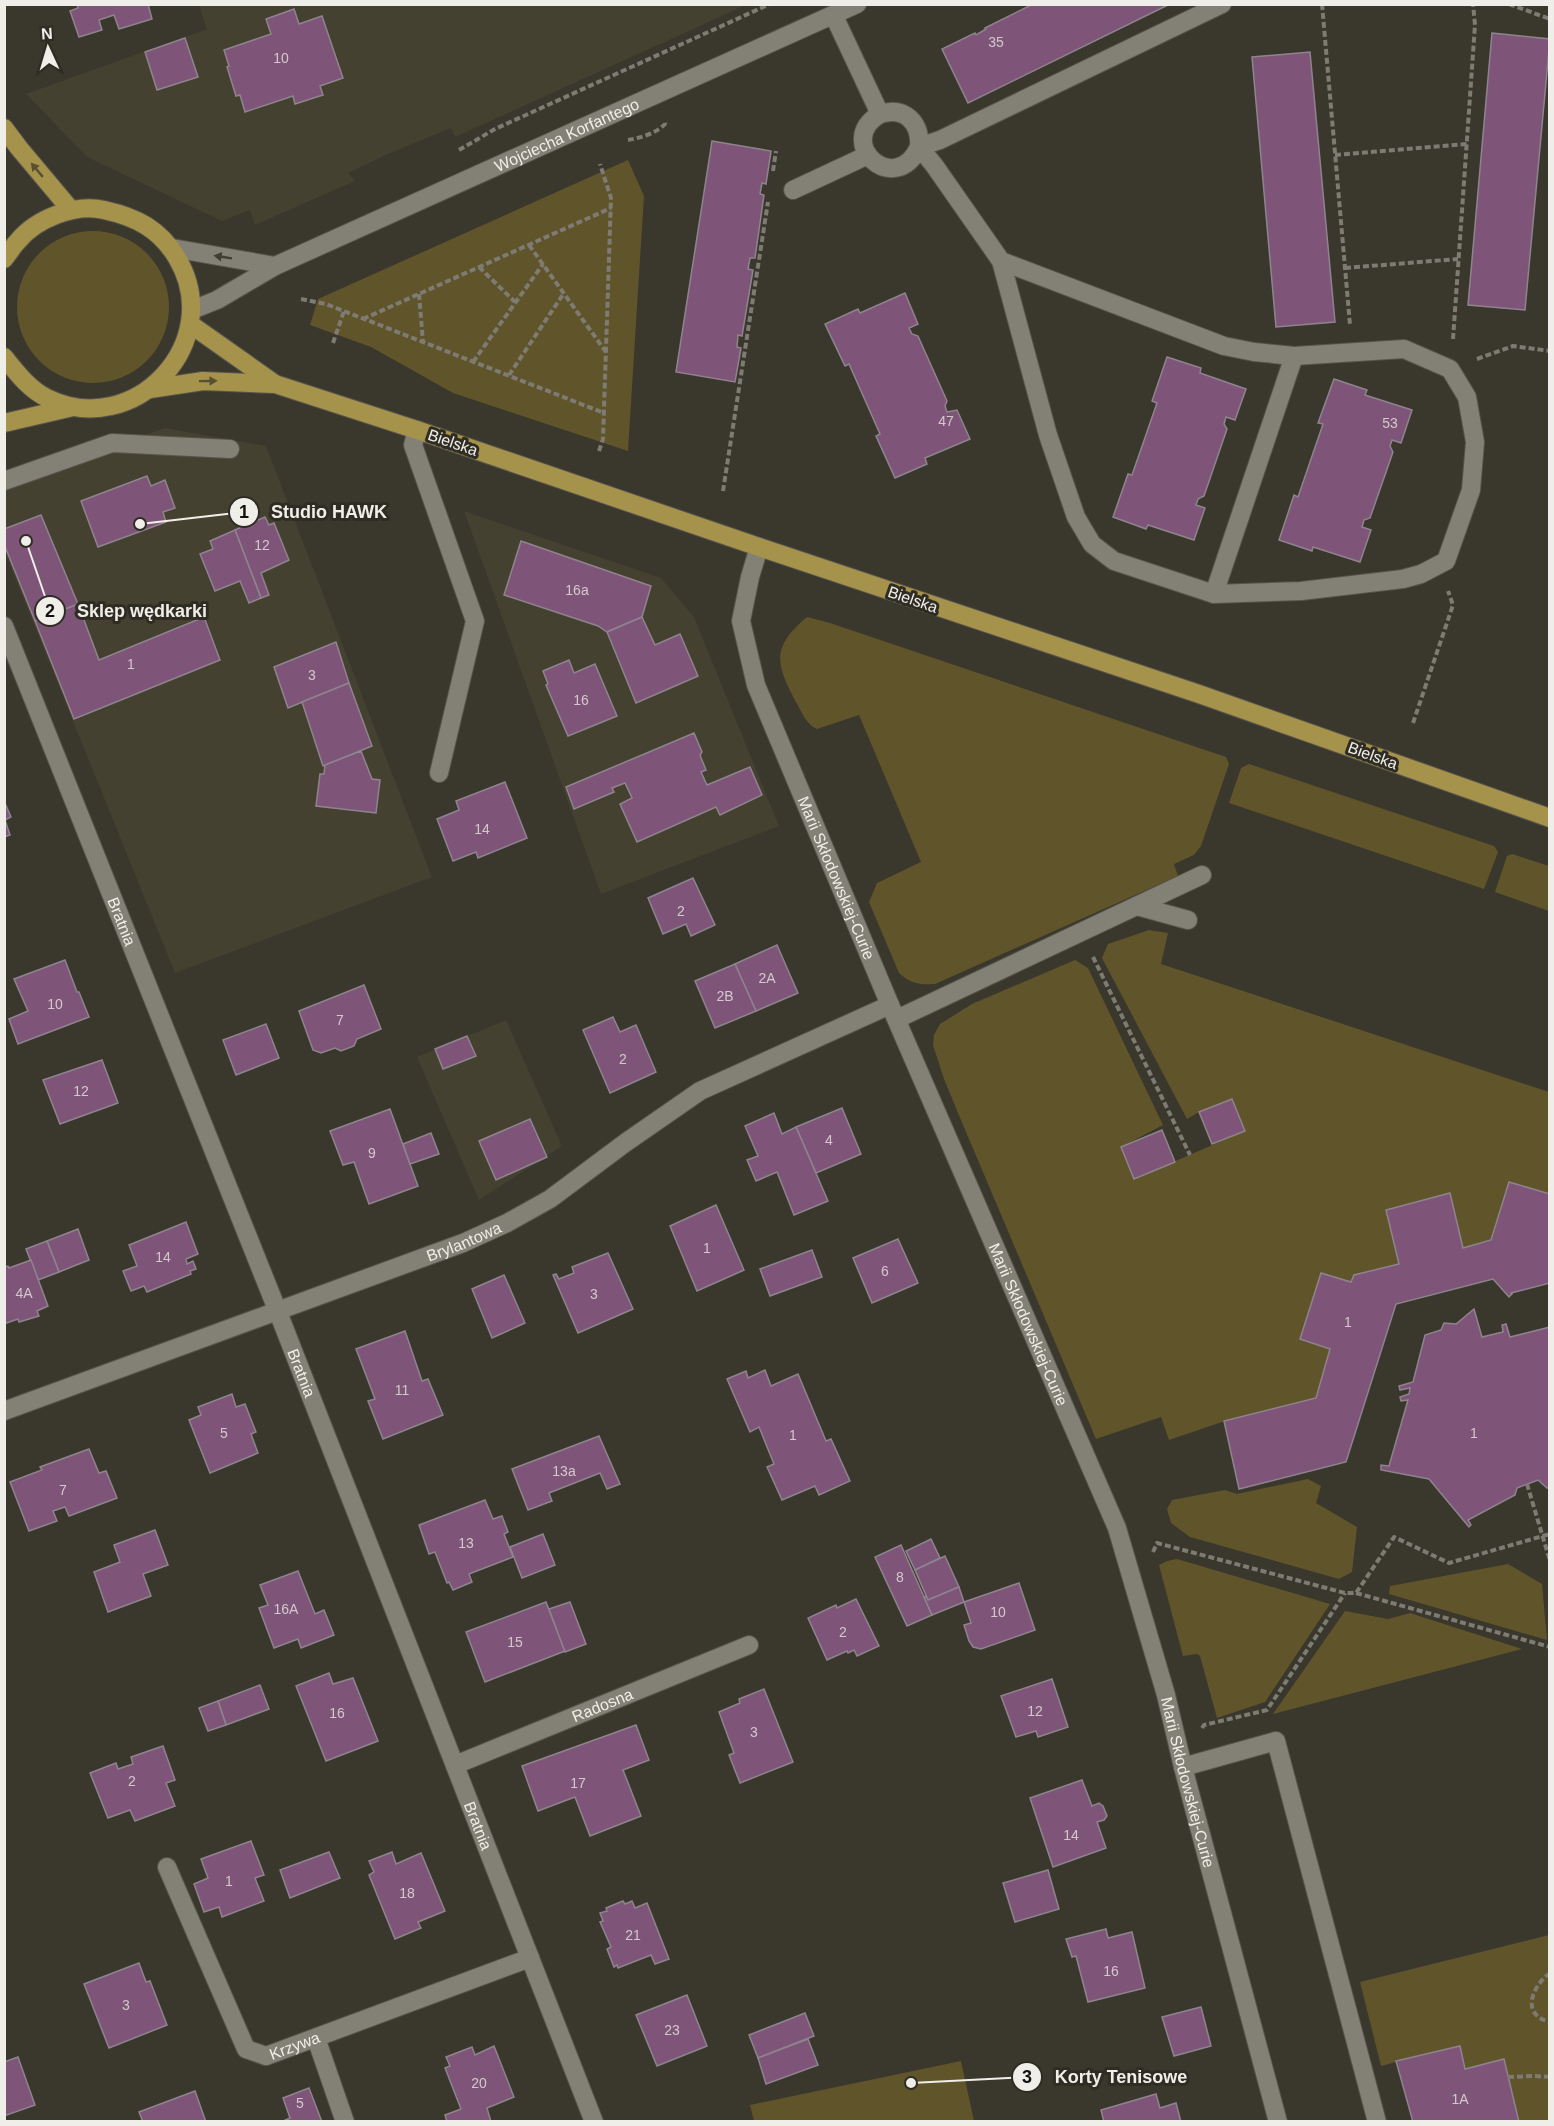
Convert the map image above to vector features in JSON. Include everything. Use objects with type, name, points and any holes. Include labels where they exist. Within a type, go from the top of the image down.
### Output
[{"type":"main road","points":[[4,128],[71,210]]},
{"type":"main road","points":[[4,259],[19,239],[43,221],[71,210],[99,209],[127,215],[152,228],[172,248],[184,269],[188,282],[191,317],[183,349],[169,371],[150,389],[127,401],[102,407],[76,407],[4,423]]},
{"type":"main road","name":"Bielska","points":[[191,317],[275,384]]},
{"type":"main road","points":[[4,357],[23,381],[47,398],[76,407]]},
{"type":"main road","name":"Bielska","points":[[150,389],[203,381],[275,384],[1199,694],[1550,818]]},
{"type":"street","name":"Wojciecha Korfantego","points":[[191,317],[275,266],[857,4]]},
{"type":"street","points":[[919,147],[940,140],[1222,4]]},
{"type":"street","points":[[834,16],[880,114]]},
{"type":"street","points":[[887,111],[896,112],[912,121],[917,128],[920,137],[919,147],[908,163],[899,167],[880,166],[868,155],[863,144],[863,135],[871,119],[880,114],[887,111]]},
{"type":"street","points":[[919,147],[934,165],[1000,261],[1052,446],[1076,518],[1092,544],[1114,561],[1214,594],[1301,591],[1403,579],[1421,574],[1446,561],[1471,490],[1475,442],[1467,397],[1450,369],[1404,349],[1294,356],[1224,346],[1000,261]]},
{"type":"street","points":[[793,190],[868,155]]},
{"type":"street","points":[[172,248],[275,266]]},
{"type":"street","points":[[1214,594],[1294,356]]},
{"type":"street","points":[[417,430],[413,445],[475,621],[439,772]]},
{"type":"street","points":[[4,481],[112,443],[230,449]]},
{"type":"street","name":"Marii Skłodowskiej-Curie","points":[[759,547],[741,621],[756,685],[894,1012],[1118,1528],[1166,1695],[1183,1767],[1278,2121]]},
{"type":"street","name":"Bratnia","points":[[4,626],[278,1312],[594,2121]]},
{"type":"street","name":"Brylantowa","points":[[4,1411],[278,1312],[507,1223],[550,1199],[700,1091],[894,1012],[1081,932],[1202,875]]},
{"type":"street","points":[[1137,906],[1188,920]]},
{"type":"street","name":"Radosna","points":[[455,1765],[749,1645]]},
{"type":"street","points":[[1183,1767],[1276,1741],[1377,2121]]},
{"type":"street","name":"Krzywa","points":[[167,1867],[246,2049],[266,2056],[530,1958]]},
{"type":"street","points":[[316,2038],[345,2121]]},
{"type":"path","points":[[458,151],[495,129],[770,4]]},
{"type":"path","points":[[1473,4],[1475,24],[1450,369],[1513,346],[1550,351]]},
{"type":"path","points":[[1509,4],[1550,18]]},
{"type":"path","points":[[1323,5],[1352,352]]},
{"type":"path","points":[[1335,155],[1467,144]]},
{"type":"path","points":[[772,178],[776,151]]},
{"type":"path","points":[[599,451],[603,439],[611,208],[610,191],[600,164]]},
{"type":"path","points":[[723,491],[768,198]]},
{"type":"path","points":[[363,319],[611,208]]},
{"type":"path","points":[[529,245],[606,352]]},
{"type":"path","points":[[1345,268],[1458,259]]},
{"type":"path","points":[[473,362],[543,264]]},
{"type":"path","points":[[479,267],[515,302]]},
{"type":"path","points":[[509,375],[564,293]]},
{"type":"path","points":[[419,294],[423,342]]},
{"type":"path","points":[[301,299],[326,304],[604,412]]},
{"type":"path","points":[[333,343],[344,311]]},
{"type":"path","points":[[1413,723],[1453,605],[1438,565]]},
{"type":"path","points":[[1081,932],[1190,1155]]},
{"type":"path","points":[[1527,1484],[1550,1561]]},
{"type":"path","points":[[1356,1593],[1394,1537],[1449,1563],[1550,1534]]},
{"type":"path","points":[[1149,1563],[1157,1543],[1345,1593],[1356,1593],[1550,1647]]},
{"type":"path","points":[[1183,1767],[1204,1725],[1267,1710],[1345,1593]]},
{"type":"path","points":[[1550,1973],[1535,1988],[1532,1996],[1532,2007],[1537,2016],[1550,2022]]},
{"type":"path","points":[[1508,2078],[1550,2077]]},
{"type":"shaded area","points":[[199,5],[746,5],[455,137],[451,128],[390,153],[348,173],[355,181],[255,225],[250,210],[222,221],[87,157],[26,94],[207,29]]},
{"type":"shaded area","points":[[628,160],[644,196],[628,451],[453,393],[371,347],[310,325],[318,299]]},
{"type":"shaded area","points":[[93,231],[108,232],[122,237],[147,253],[163,278],[168,292],[168,322],[163,336],[147,361],[122,377],[108,382],[93,383],[78,382],[64,377],[39,361],[23,336],[18,322],[17,307],[18,292],[23,278],[39,253],[64,237],[78,232]]},
{"type":"shaded area","points":[[165,428],[266,446],[432,877],[175,973],[5,553],[4,485]]},
{"type":"shaded area","points":[[464,511],[661,578],[694,617],[779,826],[601,894]]},
{"type":"shaded area","points":[[807,617],[1226,757],[1229,764],[1201,846],[1194,855],[1174,864],[1178,876],[935,984],[920,984],[908,980],[899,973],[869,902],[877,883],[921,862],[859,715],[817,729],[805,718],[784,678],[780,658],[782,648],[795,628]]},
{"type":"shaded area","points":[[1249,764],[1494,846],[1498,852],[1484,889],[1229,803],[1241,768]]},
{"type":"shaded area","points":[[1512,854],[1549,866],[1549,911],[1495,892],[1507,856]]},
{"type":"shaded area","points":[[1149,930],[1168,933],[1161,964],[1549,1092],[1549,1194],[1509,1182],[1491,1240],[1463,1248],[1450,1193],[1386,1210],[1399,1264],[1354,1275],[1351,1282],[1321,1273],[1300,1339],[1330,1349],[1316,1398],[1225,1421],[1169,1440],[1161,1417],[1096,1439],[944,1079],[933,1045],[934,1035],[940,1024],[972,1004],[1075,960],[1088,968],[1163,1125],[1121,1147],[1134,1179],[1245,1131],[1232,1099],[1187,1119],[1102,958],[1108,944]]},
{"type":"shaded area","points":[[506,1020],[562,1146],[479,1200],[417,1057]]},
{"type":"shaded area","points":[[1308,1479],[1321,1486],[1316,1503],[1357,1527],[1352,1572],[1339,1579],[1190,1537],[1171,1523],[1167,1509],[1172,1500],[1225,1490],[1237,1494]]},
{"type":"shaded area","points":[[1177,1559],[1330,1604],[1265,1702],[1217,1718],[1200,1656],[1197,1654],[1183,1656],[1159,1565]]},
{"type":"shaded area","points":[[1508,1564],[1542,1584],[1547,1640],[1389,1594],[1390,1586]]},
{"type":"shaded area","points":[[1345,1611],[1388,1619],[1410,1613],[1522,1649],[1273,1714]]},
{"type":"shaded area","points":[[1549,1935],[1549,2121],[1519,2121],[1504,2060],[1465,2069],[1459,2046],[1381,2066],[1360,1982]]},
{"type":"shaded area","points":[[961,2061],[974,2121],[754,2121],[750,2105]]},
{"type":"building","points":[[77,4],[148,4],[152,19],[119,29],[114,15],[99,20],[102,30],[79,37],[70,11],[78,8]]},
{"type":"building","points":[[1033,4],[1170,4],[968,103],[942,49],[975,33],[976,35],[985,28]]},
{"type":"building","points":[[294,9],[299,24],[322,16],[343,78],[320,86],[323,95],[295,104],[293,96],[245,112],[240,95],[236,96],[224,50],[271,34],[266,19]]},
{"type":"building","points":[[1492,33],[1550,39],[1525,310],[1468,305]]},
{"type":"building","points":[[185,38],[198,77],[157,90],[145,52]]},
{"type":"building","points":[[1310,52],[1335,322],[1276,327],[1252,57]]},
{"type":"building","points":[[712,141],[771,151],[766,184],[762,183],[760,194],[764,195],[755,258],[750,258],[748,269],[753,270],[742,336],[738,335],[737,347],[741,348],[735,382],[676,372]]},
{"type":"building","points":[[905,293],[918,324],[909,328],[912,334],[918,336],[947,401],[945,406],[947,412],[957,410],[970,439],[925,458],[927,464],[895,478],[876,436],[880,434],[849,364],[845,366],[825,324],[858,309],[860,313]]},
{"type":"building","points":[[1167,357],[1201,368],[1200,373],[1246,389],[1235,420],[1226,417],[1224,424],[1227,429],[1204,496],[1198,499],[1196,505],[1205,508],[1194,540],[1148,525],[1146,529],[1113,517],[1128,474],[1132,475],[1157,403],[1152,401]]},
{"type":"building","points":[[1334,379],[1367,390],[1365,395],[1412,410],[1401,443],[1392,440],[1390,446],[1393,452],[1370,518],[1364,520],[1362,527],[1371,530],[1360,562],[1313,547],[1312,551],[1279,540],[1294,495],[1298,497],[1323,424],[1318,423]]},
{"type":"building","points":[[147,476],[151,486],[165,480],[175,508],[163,512],[166,522],[98,547],[81,501]]},
{"type":"building","points":[[41,515],[78,604],[35,621],[4,544],[4,529]]},
{"type":"building","points":[[265,517],[269,525],[274,523],[289,560],[261,573],[269,595],[261,598],[235,530]]},
{"type":"building","points":[[235,530],[261,598],[249,603],[240,581],[215,591],[200,554],[213,549],[210,541]]},
{"type":"building","points":[[521,541],[651,586],[642,617],[607,632],[598,626],[504,595]]},
{"type":"building","points":[[78,604],[99,660],[204,617],[220,660],[74,719],[35,621]]},
{"type":"building","points":[[642,617],[655,645],[680,634],[698,676],[636,703],[607,632]]},
{"type":"building","points":[[336,642],[349,683],[288,708],[274,667]]},
{"type":"building","points":[[569,660],[574,673],[595,664],[617,716],[568,736],[546,685],[548,684],[543,671]]},
{"type":"building","points":[[349,683],[372,746],[323,766],[302,702]]},
{"type":"building","points":[[694,733],[702,752],[700,755],[706,770],[701,772],[707,785],[750,767],[762,795],[720,815],[716,807],[637,842],[620,804],[632,798],[625,783],[612,788],[614,792],[574,809],[566,787]]},
{"type":"building","points":[[361,751],[372,779],[380,780],[376,813],[316,806],[320,774],[324,774],[325,765]]},
{"type":"building","points":[[505,782],[527,838],[478,858],[476,852],[453,861],[437,819],[459,810],[456,801]]},
{"type":"building","points":[[4,801],[11,817],[5,820],[10,835],[4,837]]},
{"type":"building","points":[[693,878],[715,925],[691,936],[686,924],[663,934],[648,898]]},
{"type":"building","points":[[777,945],[798,993],[756,1011],[735,964]]},
{"type":"building","points":[[65,960],[89,1017],[18,1044],[9,1019],[28,1011],[14,979]]},
{"type":"building","points":[[735,964],[756,1011],[715,1028],[695,981]]},
{"type":"building","points":[[364,985],[381,1029],[357,1039],[354,1046],[341,1051],[335,1048],[321,1053],[313,1050],[299,1011]]},
{"type":"building","points":[[613,1017],[620,1032],[636,1025],[656,1072],[610,1093],[583,1030]]},
{"type":"building","points":[[266,1024],[279,1058],[236,1075],[223,1040]]},
{"type":"building","points":[[467,1036],[476,1056],[443,1069],[435,1049]]},
{"type":"building","points":[[102,1060],[118,1103],[60,1124],[43,1080]]},
{"type":"building","points":[[1232,1099],[1245,1131],[1212,1144],[1199,1112]]},
{"type":"building","points":[[842,1108],[861,1154],[816,1173],[796,1127]]},
{"type":"building","points":[[390,1109],[418,1186],[369,1204],[354,1162],[343,1165],[330,1131]]},
{"type":"building","points":[[774,1113],[782,1134],[796,1127],[828,1201],[794,1215],[777,1172],[756,1181],[747,1160],[758,1156],[745,1126]]},
{"type":"building","points":[[530,1119],[547,1157],[496,1180],[479,1141]]},
{"type":"building","points":[[1162,1130],[1175,1162],[1134,1179],[1121,1147]]},
{"type":"building","points":[[431,1133],[439,1154],[410,1164],[403,1144]]},
{"type":"building","points":[[1509,1182],[1550,1194],[1550,1283],[1511,1293],[1509,1297],[1493,1279],[1396,1304],[1346,1462],[1239,1489],[1224,1421],[1316,1398],[1330,1349],[1300,1339],[1321,1273],[1351,1282],[1354,1275],[1399,1264],[1386,1210],[1450,1193],[1463,1248],[1491,1240]]},
{"type":"building","points":[[716,1205],[744,1270],[697,1291],[670,1226]]},
{"type":"building","points":[[186,1222],[198,1254],[186,1259],[187,1264],[193,1261],[196,1269],[190,1271],[191,1274],[147,1292],[144,1286],[131,1291],[123,1271],[137,1266],[129,1245]]},
{"type":"building","points":[[78,1229],[89,1260],[59,1272],[47,1241]]},
{"type":"building","points":[[898,1239],[918,1283],[872,1303],[853,1258]]},
{"type":"building","points":[[47,1241],[59,1272],[38,1280],[26,1249]]},
{"type":"building","points":[[812,1250],[822,1277],[770,1296],[760,1269]]},
{"type":"building","points":[[608,1253],[633,1309],[578,1333],[553,1275],[556,1274],[559,1279],[574,1273],[572,1267]]},
{"type":"building","points":[[31,1260],[48,1306],[37,1311],[39,1316],[4,1324],[4,1267],[9,1268]]},
{"type":"building","points":[[504,1275],[525,1323],[492,1338],[472,1289]]},
{"type":"building","points":[[1474,1309],[1482,1337],[1503,1332],[1502,1325],[1506,1324],[1510,1337],[1550,1327],[1550,1488],[1538,1480],[1517,1488],[1515,1495],[1468,1520],[1471,1525],[1469,1527],[1429,1479],[1381,1470],[1381,1465],[1389,1466],[1408,1400],[1401,1401],[1400,1397],[1409,1394],[1410,1388],[1400,1390],[1399,1386],[1413,1382],[1425,1335],[1441,1330],[1444,1323],[1456,1324]]},
{"type":"building","points":[[405,1331],[422,1381],[428,1379],[443,1415],[383,1439],[368,1401],[375,1399],[356,1349]]},
{"type":"building","points":[[765,1370],[771,1386],[798,1374],[826,1441],[831,1439],[850,1481],[819,1495],[815,1486],[782,1500],[767,1467],[774,1464],[759,1427],[750,1432],[727,1379],[746,1371],[748,1378]]},
{"type":"building","points":[[232,1394],[236,1407],[245,1404],[256,1432],[251,1434],[258,1453],[210,1473],[189,1420],[201,1415],[198,1407]]},
{"type":"building","points":[[599,1436],[620,1484],[607,1489],[600,1473],[549,1493],[552,1501],[528,1510],[512,1469]]},
{"type":"building","points":[[89,1449],[99,1473],[106,1471],[117,1498],[69,1516],[65,1507],[53,1511],[57,1521],[29,1531],[10,1482],[42,1470],[40,1467]]},
{"type":"building","points":[[485,1500],[493,1519],[502,1516],[508,1532],[504,1534],[513,1557],[469,1574],[472,1582],[453,1590],[449,1582],[447,1583],[435,1552],[429,1554],[419,1525]]},
{"type":"building","points":[[155,1530],[168,1565],[143,1574],[151,1596],[108,1612],[94,1572],[120,1562],[114,1545]]},
{"type":"building","points":[[543,1534],[555,1565],[522,1578],[510,1547]]},
{"type":"building","points":[[931,1539],[940,1558],[915,1570],[906,1551]]},
{"type":"building","points":[[901,1545],[932,1615],[907,1626],[875,1557]]},
{"type":"building","points":[[945,1556],[959,1587],[928,1600],[915,1570]]},
{"type":"building","points":[[298,1571],[315,1614],[324,1610],[334,1635],[301,1648],[298,1639],[274,1648],[259,1608],[268,1605],[260,1585]]},
{"type":"building","points":[[1019,1583],[1035,1630],[981,1649],[973,1647],[964,1625],[971,1623],[964,1602]]},
{"type":"building","points":[[959,1587],[964,1602],[932,1615],[924,1597],[926,1596],[928,1600]]},
{"type":"building","points":[[856,1599],[879,1646],[857,1656],[854,1650],[827,1660],[808,1618]]},
{"type":"building","points":[[546,1602],[565,1651],[485,1682],[466,1632]]},
{"type":"building","points":[[570,1602],[586,1644],[565,1652],[549,1609]]},
{"type":"building","points":[[329,1673],[333,1684],[353,1678],[378,1741],[326,1761],[296,1686]]},
{"type":"building","points":[[1052,1679],[1068,1727],[1038,1737],[1036,1731],[1016,1737],[1001,1696]]},
{"type":"building","points":[[260,1685],[269,1709],[226,1725],[218,1701]]},
{"type":"building","points":[[764,1689],[793,1762],[740,1783],[729,1755],[734,1753],[719,1712],[740,1703],[739,1699]]},
{"type":"building","points":[[218,1701],[226,1725],[208,1731],[199,1708]]},
{"type":"building","points":[[636,1725],[649,1760],[623,1770],[641,1816],[590,1836],[575,1797],[538,1811],[522,1766]]},
{"type":"building","points":[[163,1746],[175,1780],[166,1783],[175,1806],[135,1821],[130,1810],[108,1818],[90,1773],[116,1763],[118,1769],[133,1764],[131,1757]]},
{"type":"building","points":[[1082,1780],[1092,1806],[1099,1803],[1103,1806],[1107,1816],[1104,1820],[1097,1822],[1106,1848],[1053,1867],[1030,1798]]},
{"type":"building","points":[[251,1841],[264,1875],[255,1878],[264,1901],[222,1917],[219,1907],[204,1912],[194,1884],[208,1878],[201,1859]]},
{"type":"building","points":[[329,1852],[340,1878],[290,1898],[280,1870]]},
{"type":"building","points":[[392,1852],[396,1864],[421,1853],[445,1911],[418,1922],[421,1928],[395,1939],[369,1875],[374,1872],[369,1861]]},
{"type":"building","points":[[1048,1870],[1059,1909],[1015,1922],[1003,1883]]},
{"type":"building","points":[[623,1901],[625,1904],[632,1901],[635,1908],[647,1903],[669,1959],[655,1964],[651,1955],[618,1968],[617,1965],[614,1967],[607,1949],[611,1947],[600,1922],[603,1921],[600,1913]]},
{"type":"building","points":[[1106,1929],[1108,1938],[1132,1932],[1145,1988],[1088,2002],[1076,1956],[1072,1957],[1066,1939]]},
{"type":"building","points":[[139,1963],[146,1982],[150,1981],[167,2025],[109,2048],[84,1984]]},
{"type":"building","points":[[687,1995],[707,2046],[657,2066],[636,2015]]},
{"type":"building","points":[[1201,2007],[1211,2046],[1174,2056],[1162,2017]]},
{"type":"building","points":[[805,2013],[814,2036],[758,2058],[749,2035]]},
{"type":"building","points":[[808,2039],[818,2065],[766,2084],[758,2058]]},
{"type":"building","points":[[494,2046],[514,2097],[487,2108],[491,2122],[447,2122],[445,2115],[461,2109],[445,2068],[450,2066],[446,2057],[472,2047],[475,2055]]},
{"type":"building","points":[[1460,2046],[1465,2069],[1504,2059],[1519,2122],[1413,2122],[1396,2061]]},
{"type":"building","points":[[18,2057],[35,2105],[4,2116],[4,2062]]},
{"type":"building","points":[[309,2088],[322,2122],[281,2122],[290,2118],[283,2098]]},
{"type":"building","points":[[195,2091],[206,2122],[143,2122],[139,2112]]},
{"type":"building","points":[[1156,2094],[1160,2108],[1176,2103],[1181,2122],[1104,2122],[1101,2110]]},
{"type":"place","name":"Studio HAWK","points":[[140,524]]},
{"type":"place","name":"Sklep wędkarki","points":[[26,541]]},
{"type":"place","name":"Korty Tenisowe","points":[[911,2083]]}]
